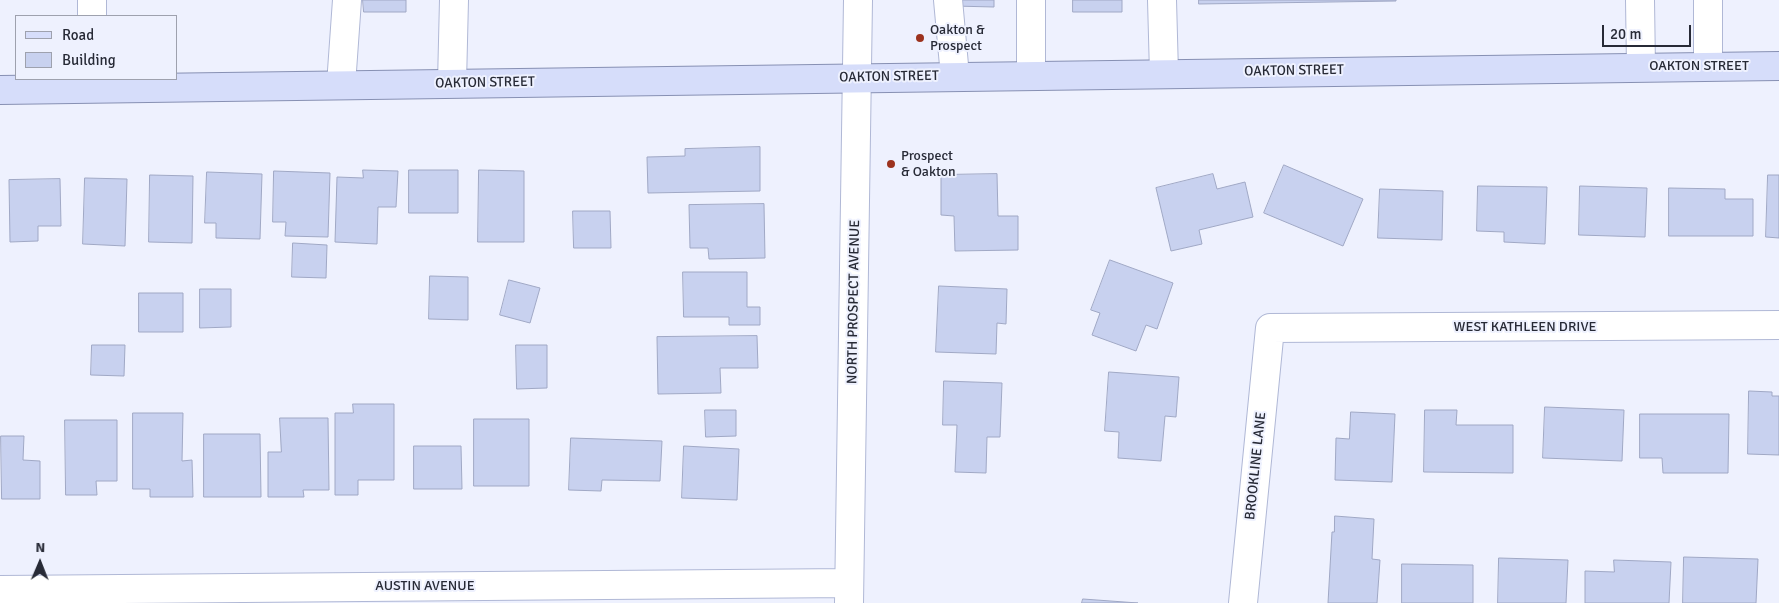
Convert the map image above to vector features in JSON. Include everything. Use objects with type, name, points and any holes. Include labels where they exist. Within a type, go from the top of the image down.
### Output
[{"type":"main road","name":"OAKTON STREET","points":[[0,90],[91,84],[341,86],[1164,73],[1779,66]]},
{"type":"street","points":[[92,0],[92,15]]},
{"type":"street","points":[[341,86],[346,0]]},
{"type":"street","points":[[452,83],[454,0]]},
{"type":"street","name":"NORTH PROSPECT AVENUE","points":[[849,593],[858,0]]},
{"type":"street","points":[[948,0],[954,76]]},
{"type":"street","points":[[1031,75],[1032,0]]},
{"type":"street","points":[[1162,0],[1164,73]]},
{"type":"street","points":[[1640,0],[1641,67]]},
{"type":"street","points":[[1708,0],[1708,66]]},
{"type":"street","name":"WEST KATHLEEN DRIVE","points":[[1270,328],[1779,325]]},
{"type":"street","name":"BROOKLINE LANE","points":[[1243,603],[1270,328]]},
{"type":"street","name":"AUSTIN AVENUE","points":[[0,590],[849,593]]},
{"type":"building","points":[[363,0],[406,0],[406,12],[364,12]]},
{"type":"building","points":[[953,0],[994,0],[994,7],[953,6]]},
{"type":"building","points":[[1073,0],[1122,0],[1122,12],[1073,12]]},
{"type":"building","points":[[1199,0],[1396,0],[1396,1],[1199,4]]},
{"type":"building","points":[[760,147],[760,191],[648,193],[647,157],[685,156],[685,149]]},
{"type":"building","points":[[1284,165],[1363,199],[1343,246],[1264,213]]},
{"type":"building","points":[[363,170],[398,171],[396,207],[378,207],[377,244],[335,242],[337,177],[363,178]]},
{"type":"building","points":[[409,170],[458,170],[458,213],[409,213]]},
{"type":"building","points":[[479,170],[524,171],[524,242],[478,242]]},
{"type":"building","points":[[274,171],[330,173],[328,237],[285,236],[286,222],[273,222]]},
{"type":"building","points":[[207,172],[262,174],[260,239],[216,238],[216,223],[205,223]]},
{"type":"building","points":[[997,174],[998,216],[1018,216],[1018,250],[955,251],[954,216],[941,215],[941,175]]},
{"type":"building","points":[[1213,174],[1217,189],[1245,182],[1253,217],[1199,230],[1202,244],[1171,251],[1156,188]]},
{"type":"building","points":[[150,175],[193,176],[192,243],[149,242]]},
{"type":"building","points":[[1768,175],[1779,175],[1779,238],[1766,237]]},
{"type":"building","points":[[85,178],[127,179],[125,246],[83,244]]},
{"type":"building","points":[[60,179],[61,226],[38,226],[38,241],[10,242],[9,180]]},
{"type":"building","points":[[1478,186],[1547,187],[1545,244],[1504,242],[1504,232],[1477,231]]},
{"type":"building","points":[[1580,186],[1647,188],[1645,237],[1579,235]]},
{"type":"building","points":[[1669,188],[1725,189],[1725,199],[1753,199],[1753,236],[1669,236]]},
{"type":"building","points":[[1380,189],[1443,191],[1442,240],[1378,238]]},
{"type":"building","points":[[764,204],[765,258],[709,259],[708,248],[690,248],[689,205]]},
{"type":"building","points":[[573,211],[610,211],[611,248],[574,248]]},
{"type":"building","points":[[293,243],[327,245],[326,278],[292,277]]},
{"type":"building","points":[[1110,260],[1173,283],[1157,329],[1146,325],[1136,351],[1092,335],[1100,313],[1091,310]]},
{"type":"building","points":[[683,272],[747,272],[747,307],[760,307],[760,325],[729,325],[729,317],[684,317]]},
{"type":"building","points":[[430,276],[468,277],[468,320],[429,319]]},
{"type":"building","points":[[509,280],[540,288],[530,323],[500,315]]},
{"type":"building","points":[[939,286],[1007,289],[1006,324],[997,323],[996,354],[936,352]]},
{"type":"building","points":[[200,289],[231,289],[231,327],[200,328]]},
{"type":"building","points":[[139,293],[183,293],[183,332],[139,332]]},
{"type":"building","points":[[757,336],[758,368],[720,368],[721,393],[658,394],[657,337]]},
{"type":"building","points":[[92,345],[125,345],[124,376],[91,375]]},
{"type":"building","points":[[516,345],[547,345],[547,388],[517,389]]},
{"type":"building","points":[[1109,372],[1179,377],[1176,417],[1165,416],[1161,461],[1118,458],[1119,432],[1105,431]]},
{"type":"building","points":[[944,381],[1002,383],[1000,437],[987,437],[986,473],[955,472],[957,425],[943,425]]},
{"type":"building","points":[[1749,391],[1772,392],[1772,396],[1779,396],[1779,455],[1748,454]]},
{"type":"building","points":[[353,404],[394,404],[394,480],[358,480],[358,495],[335,495],[335,413],[353,413]]},
{"type":"building","points":[[1545,407],[1624,410],[1622,461],[1543,458]]},
{"type":"building","points":[[705,410],[736,410],[736,436],[706,437]]},
{"type":"building","points":[[1425,410],[1457,410],[1456,425],[1513,425],[1513,473],[1424,472]]},
{"type":"building","points":[[1351,412],[1395,414],[1392,482],[1335,480],[1336,438],[1349,439]]},
{"type":"building","points":[[133,413],[183,413],[182,461],[192,460],[193,497],[150,497],[150,489],[133,489]]},
{"type":"building","points":[[1640,414],[1729,414],[1728,473],[1663,473],[1662,458],[1640,458]]},
{"type":"building","points":[[280,418],[328,418],[329,490],[303,490],[304,497],[268,497],[268,452],[281,452]]},
{"type":"building","points":[[474,419],[529,419],[529,486],[474,486]]},
{"type":"building","points":[[65,420],[117,420],[117,481],[96,481],[97,495],[66,495]]},
{"type":"building","points":[[204,434],[260,434],[261,497],[204,497]]},
{"type":"building","points":[[1,436],[24,436],[23,460],[40,461],[40,499],[2,499]]},
{"type":"building","points":[[571,438],[662,441],[660,481],[602,480],[601,491],[569,490]]},
{"type":"building","points":[[414,446],[461,446],[462,489],[414,489]]},
{"type":"building","points":[[684,446],[739,449],[737,500],[682,498]]},
{"type":"building","points":[[1335,516],[1374,519],[1372,559],[1380,560],[1377,603],[1328,603],[1332,532],[1334,532]]},
{"type":"building","points":[[1684,557],[1758,559],[1756,603],[1683,603]]},
{"type":"building","points":[[1499,558],[1568,560],[1566,603],[1498,603]]},
{"type":"building","points":[[1614,560],[1671,562],[1669,603],[1585,603],[1585,571],[1614,572]]},
{"type":"building","points":[[1402,564],[1473,565],[1473,603],[1402,603]]},
{"type":"building","points":[[1083,599],[1138,603],[1082,603]]},
{"type":"place","name":"Oakton & Prospect","points":[[920,38]]},
{"type":"place","name":"Prospect & Oakton","points":[[891,164]]}]
